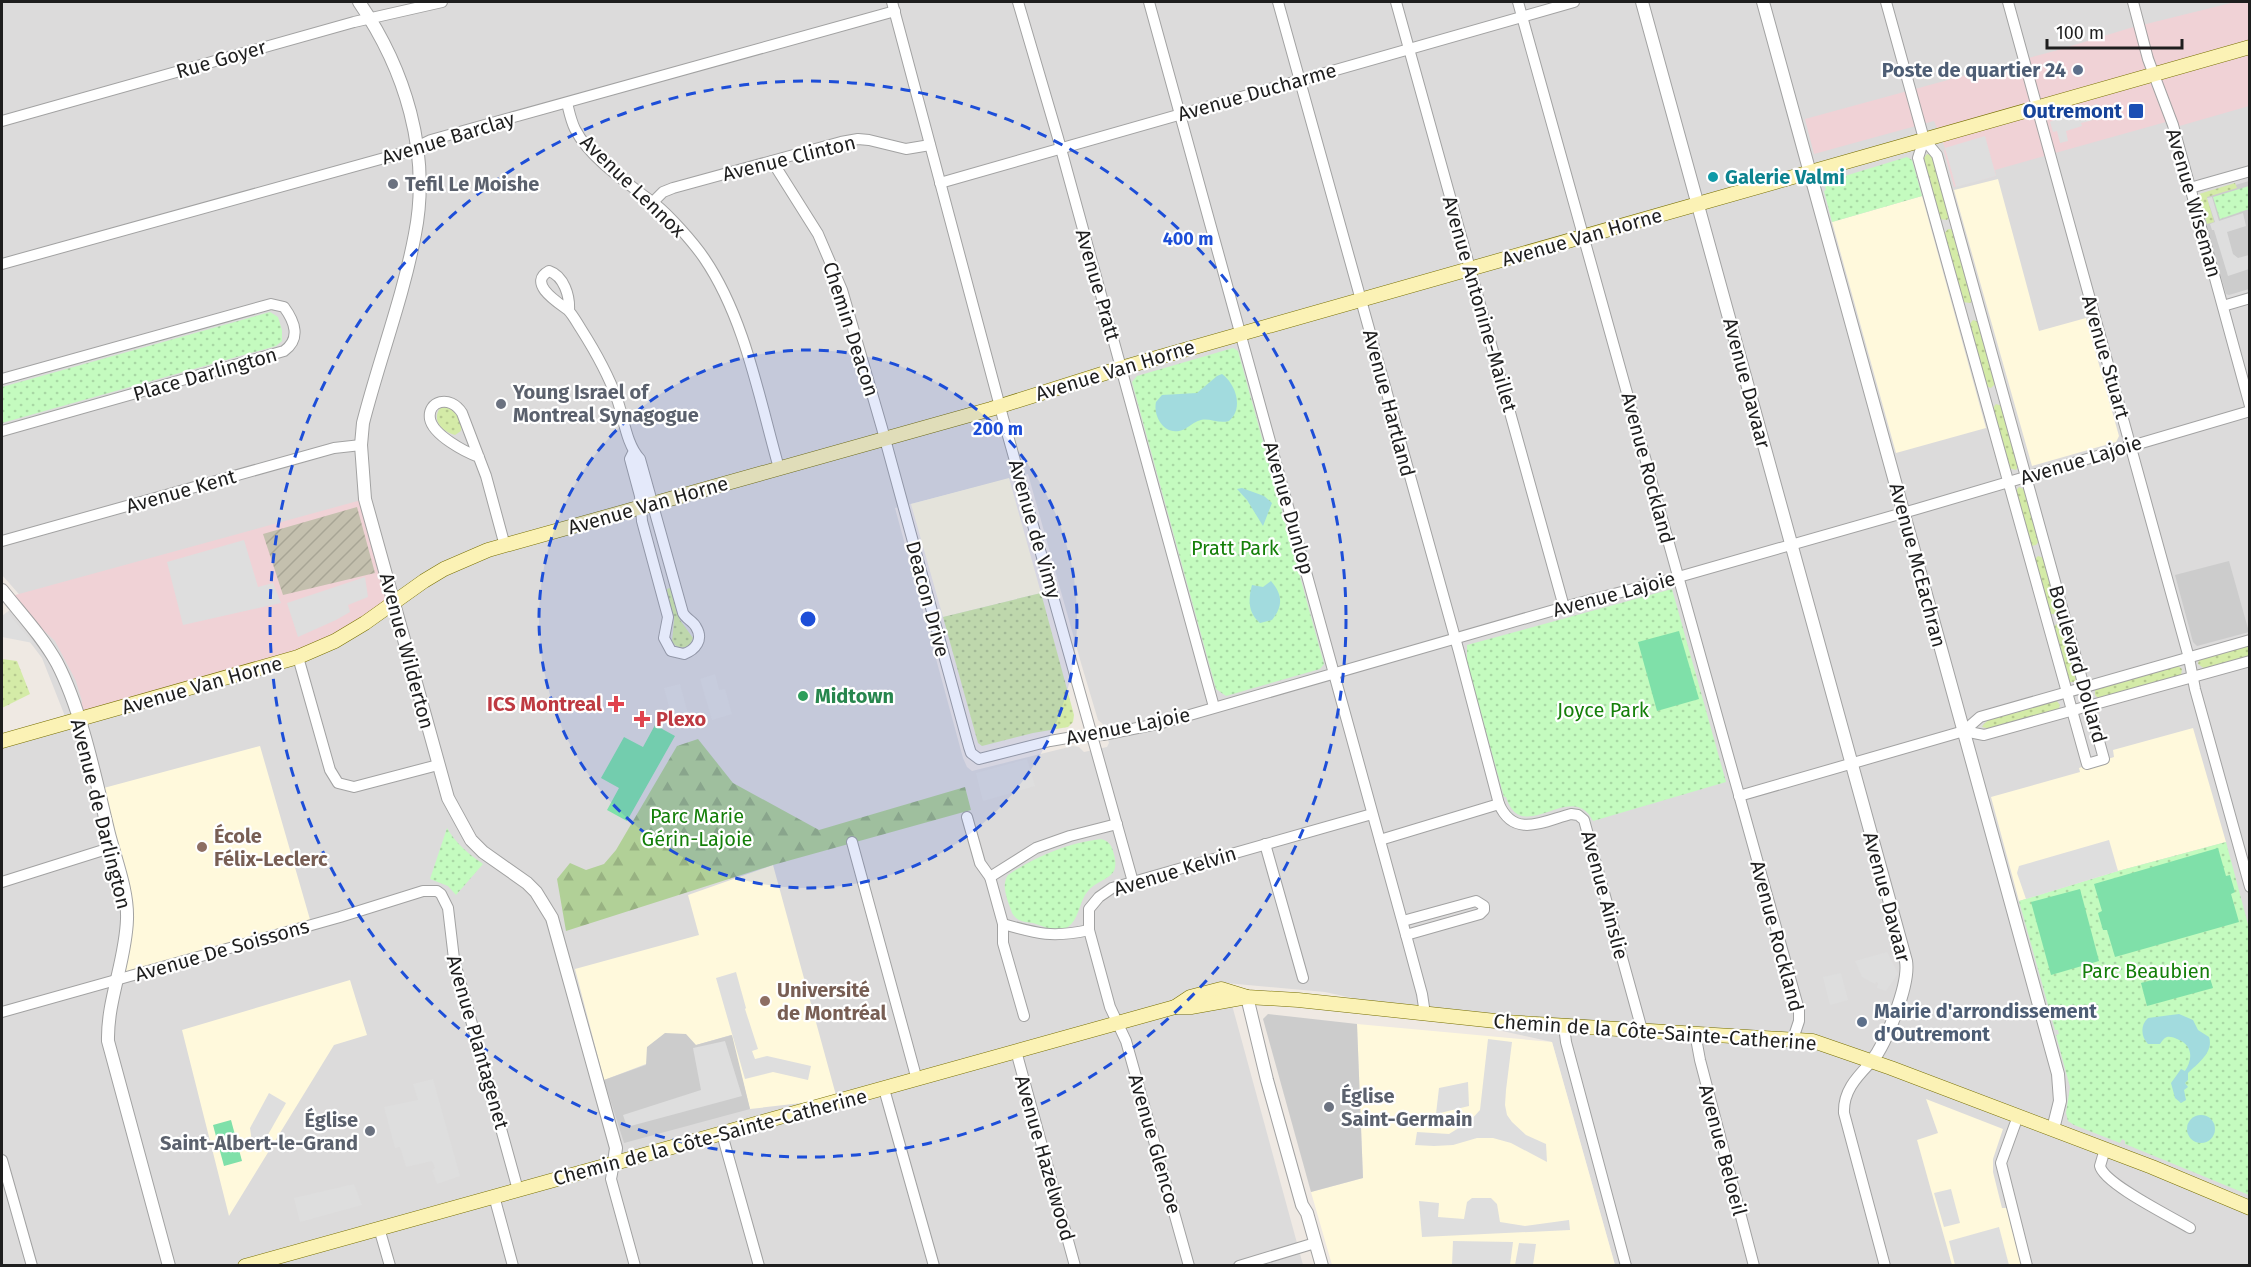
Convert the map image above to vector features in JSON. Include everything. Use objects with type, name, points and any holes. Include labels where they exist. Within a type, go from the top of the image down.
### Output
[{"type":"main road","name":"Avenue Van Horne","points":[[2,741],[298,657],[335,641],[444,569],[505,546],[1000,406],[1120,368],[2250,47]]},
{"type":"main road","name":"Chemin de la Côte-Sainte-Catherine","points":[[244,1266],[274,1262],[379,1228],[1175,1007],[1190,997],[1221,989],[1247,997],[1298,1000],[1425,1014],[1564,1026],[1793,1039],[1823,1043],[2105,1149],[2250,1208]]},
{"type":"street","name":"Avenue Wilderton","points":[[359,2],[371,19],[402,85],[417,146],[420,183],[416,233],[366,411],[361,445],[365,500],[450,804],[471,840],[483,852],[527,883],[536,892],[552,918],[616,1148],[611,1179],[635,1266]]},
{"type":"street","name":"Rue Goyer","points":[[2,121],[335,27],[442,2]]},
{"type":"street","name":"Avenue Pratt","points":[[1018,2],[1214,707]]},
{"type":"street","name":"Avenue Dunlop","points":[[1149,2],[1328,645],[1329,659],[1403,921],[1425,1014]]},
{"type":"street","name":"Avenue Hartland","points":[[1278,2],[1499,804]]},
{"type":"street","name":"Avenue Antonine-Maillet","points":[[1396,2],[1564,607]]},
{"type":"street","name":"Avenue Rockland","points":[[1518,2],[1800,1014],[1793,1039]]},
{"type":"street","name":"Avenue Ducharme","points":[[940,183],[1574,2]]},
{"type":"street","name":"Avenue Davaar","points":[[1641,2],[1907,966],[1902,994],[1881,1048],[1872,1061]]},
{"type":"street","name":"Avenue McEachran","points":[[1763,2],[2059,1080],[2060,1101],[2053,1129]]},
{"type":"street","points":[[1886,2],[1924,139]]},
{"type":"street","name":"Avenue Stuart","points":[[2008,2],[2250,887]]},
{"type":"street","name":"Avenue Wiseman","points":[[2133,2],[2154,74],[2173,125],[2250,406]]},
{"type":"street","name":"Avenue Barclay","points":[[2,264],[406,152],[431,140],[567,103],[893,6]]},
{"type":"street","name":"Avenue de Vimy","points":[[893,6],[1000,406],[1133,882]]},
{"type":"street","name":"Avenue Lennox","points":[[567,103],[574,127],[595,154],[641,195],[653,202],[694,246],[727,298],[735,316],[779,468]]},
{"type":"street","name":"Avenue Clinton","points":[[653,202],[663,192],[673,188],[858,139],[906,149],[930,145]]},
{"type":"street","name":"Boulevard Dollard","points":[[1924,139],[1937,155],[2104,759],[2087,764],[1918,158],[1924,139]]},
{"type":"street","name":"Chemin Deacon","points":[[772,160],[818,234],[836,274],[885,439]]},
{"type":"street","points":[[2190,188],[2250,171]]},
{"type":"street","points":[[2223,306],[2250,298]]},
{"type":"street","name":"Place Darlington","points":[[2,379],[271,304],[284,307],[289,314],[296,337],[294,343],[284,351],[2,431]]},
{"type":"street","points":[[569,311],[591,344],[610,381],[634,451],[630,459],[640,496],[648,506],[683,613],[698,631],[696,646],[686,654],[671,651],[664,639],[668,617],[642,521],[648,506]]},
{"type":"street","points":[[479,457],[455,445],[436,430],[430,418],[430,413],[436,405],[443,401],[450,401],[459,409],[479,457],[486,476],[505,546]]},
{"type":"street","name":"Avenue Lajoie","points":[[975,757],[984,760],[1050,741],[1103,735],[1162,723],[1564,607],[1904,513],[2250,411]]},
{"type":"street","name":"Deacon Drive","points":[[885,439],[969,747],[975,757]]},
{"type":"street","name":"Avenue Kent","points":[[2,541],[334,448],[361,445]]},
{"type":"street","name":"Avenue de Darlington","points":[[2,590],[51,652],[61,672],[78,720],[113,847],[126,901],[127,917],[108,1028],[108,1041],[169,1266]]},
{"type":"street","points":[[1739,796],[1964,731],[1980,717],[2250,640]]},
{"type":"street","points":[[298,657],[330,770],[338,783],[354,787],[438,765]]},
{"type":"street","points":[[1964,731],[1984,735],[2250,661]]},
{"type":"street","points":[[1380,840],[1499,804]]},
{"type":"street","name":"Avenue Ainslie","points":[[1499,804],[1510,820],[1518,825],[1528,825],[1572,814],[1584,820],[1642,1030]]},
{"type":"street","name":"Avenue Kelvin","points":[[1089,930],[1089,909],[1112,888],[1372,814]]},
{"type":"street","points":[[967,817],[980,863],[990,876],[1003,924],[1003,944],[1024,1016]]},
{"type":"street","points":[[990,876],[1036,848],[1070,836],[1117,824]]},
{"type":"street","points":[[852,842],[917,1080]]},
{"type":"street","points":[[1265,844],[1303,978]]},
{"type":"street","points":[[2,882],[113,847]]},
{"type":"street","name":"Avenue De Soissons","points":[[2,1012],[340,917],[423,891],[437,891],[442,895]]},
{"type":"street","name":"Avenue Plantagenet","points":[[442,895],[448,908],[454,958],[518,1190]]},
{"type":"street","points":[[1403,921],[1476,902],[1484,906],[1480,914],[1406,935]]},
{"type":"street","points":[[1003,924],[1042,935],[1057,936],[1089,930],[1110,1007],[1117,1023]]},
{"type":"street","points":[[1247,997],[1267,1080],[1302,1205],[1307,1213],[1315,1266]]},
{"type":"street","name":"Avenue Glencoe","points":[[1117,1023],[1126,1041],[1189,1266]]},
{"type":"street","points":[[1564,1026],[1566,1042],[1626,1266]]},
{"type":"street","name":"Avenue Beloeil","points":[[1695,1033],[1754,1266]]},
{"type":"street","name":"Avenue Hazelwood","points":[[1016,1051],[1075,1266]]},
{"type":"street","points":[[1872,1061],[1858,1075],[1850,1088],[1845,1101],[1844,1113],[1885,1266]]},
{"type":"street","points":[[884,1089],[934,1266]]},
{"type":"street","points":[[2018,1116],[2002,1156],[2002,1171],[2027,1266]]},
{"type":"street","points":[[722,1134],[759,1266]]},
{"type":"street","points":[[2105,1149],[2100,1166],[2106,1176],[2131,1194],[2190,1228]]},
{"type":"street","points":[[2,1160],[32,1266]]},
{"type":"street","points":[[494,1196],[513,1266]]},
{"type":"street","points":[[379,1228],[390,1266]]},
{"type":"street","points":[[1239,1266],[1312,1244]]},
{"type":"street","points":[[1312,1244],[1322,1266]]},
{"type":"shaded area","points":[[2,2],[2249,2],[2249,1265],[1615,1265],[1552,1042],[1325,992],[1226,983],[1303,1265],[2,1266],[2,747],[70,729],[42,658],[7,612],[25,601],[2,575]],"holes":[[[1028,474],[1098,720],[1104,725],[1109,743],[1107,747],[1084,752],[1079,747],[1073,746],[972,771],[967,767],[895,508]]]},
{"type":"shaded area","points":[[2235,2],[2249,2],[2249,106],[2176,127],[2173,120],[1995,170],[1996,176],[1954,187],[1945,148],[1934,121],[1814,154],[1805,119],[2130,28]]},
{"type":"shaded area","points":[[2097,104],[2101,118],[2081,123],[2082,126],[2066,131],[2068,141],[2060,143],[2057,131],[2053,132],[2050,122],[2054,120],[2053,117]]},
{"type":"shaded area","points":[[1985,136],[1996,176],[1956,187],[1945,148]]},
{"type":"shaded area","points":[[1998,179],[2039,331],[2086,318],[2119,436],[2116,442],[2032,466],[1954,190]]},
{"type":"shaded area","points":[[2249,181],[2249,289],[2229,295],[2226,294],[2198,196]]},
{"type":"shaded area","points":[[1922,196],[1986,428],[1896,453],[1832,222]]},
{"type":"shaded area","points":[[2212,197],[2219,221],[2243,213],[2246,226],[2227,232],[2233,254],[2238,258],[2249,255],[2249,269],[2228,276],[2214,230],[2210,224],[2215,222],[2207,198]]},
{"type":"shaded area","points":[[1009,478],[1041,593],[943,617],[911,504]]},
{"type":"shaded area","points":[[365,499],[393,604],[335,641],[78,720],[82,701],[76,681],[55,641],[8,597]]},
{"type":"shaded area","points":[[357,507],[375,573],[283,595],[263,534]]},
{"type":"shaded area","points":[[244,540],[258,587],[273,583],[281,603],[183,625],[167,562]]},
{"type":"shaded area","points":[[2229,561],[2249,632],[2197,646],[2193,642],[2175,575]]},
{"type":"shaded area","points":[[365,577],[368,597],[348,605],[350,612],[336,620],[298,637],[287,603]]},
{"type":"shaded area","points":[[7,612],[33,643],[2,637],[2,616]]},
{"type":"shaded area","points":[[715,674],[719,690],[725,689],[732,714],[712,720],[700,679]]},
{"type":"shaded area","points":[[680,684],[691,725],[675,729],[664,688]]},
{"type":"shaded area","points":[[2193,728],[2226,842],[2019,901],[1991,797],[2080,772],[2079,768],[2114,757],[2113,750]]},
{"type":"shaded area","name":"École Félix-Leclerc","points":[[260,746],[311,923],[120,978],[128,936],[100,789]]},
{"type":"shaded area","points":[[1027,759],[1035,786],[983,801],[976,773]]},
{"type":"shaded area","points":[[2109,840],[2118,871],[2026,899],[2017,873],[2019,866]]},
{"type":"shaded area","points":[[773,865],[837,1099],[750,1109],[731,1035],[696,1045],[604,1080],[575,969],[699,935],[688,895]]},
{"type":"shaded area","points":[[1887,952],[1898,974],[1886,991],[1877,988],[1878,983],[1875,984],[1862,977],[1855,961]]},
{"type":"shaded area","points":[[736,972],[758,1049],[752,1051],[755,1059],[767,1056],[811,1066],[808,1080],[773,1072],[745,1079],[716,978]]},
{"type":"shaded area","points":[[1841,973],[1848,1000],[1830,1005],[1823,977]]},
{"type":"shaded area","points":[[350,980],[367,1035],[334,1045],[229,1216],[182,1030]]},
{"type":"shaded area","points":[[1268,1014],[1357,1024],[1363,1178],[1311,1192],[1263,1019]]},
{"type":"shaded area","points":[[1357,1024],[1552,1042],[1615,1265],[1332,1265],[1311,1192],[1363,1178]]},
{"type":"shaded area","points":[[665,1033],[686,1034],[696,1045],[732,1035],[750,1109],[624,1143],[604,1080],[646,1065],[647,1047]]},
{"type":"shaded area","points":[[1488,1039],[1512,1042],[1506,1090],[1507,1115],[1526,1135],[1546,1144],[1547,1162],[1511,1143],[1493,1138],[1477,1138],[1453,1145],[1415,1145],[1417,1132],[1449,1134],[1470,1121],[1480,1110]]},
{"type":"shaded area","points":[[725,1041],[742,1096],[627,1127],[623,1115],[701,1090],[693,1048]]},
{"type":"shaded area","points":[[433,1079],[460,1176],[437,1184],[432,1170],[435,1168],[432,1161],[406,1167],[400,1147],[395,1148],[384,1107],[418,1100],[413,1084]]},
{"type":"shaded area","points":[[1468,1082],[1469,1106],[1436,1114],[1439,1088]]},
{"type":"shaded area","points":[[269,1093],[286,1103],[261,1147],[252,1142],[250,1128]]},
{"type":"shaded area","points":[[1926,1099],[2003,1129],[1993,1159],[1993,1172],[2002,1208],[2012,1208],[2027,1265],[1952,1265],[1917,1140],[1938,1133]]},
{"type":"shaded area","points":[[354,1184],[362,1205],[300,1222],[294,1198]]},
{"type":"shaded area","points":[[1951,1189],[1960,1223],[1944,1227],[1934,1193]]},
{"type":"shaded area","points":[[1472,1198],[1491,1198],[1497,1204],[1500,1222],[1525,1226],[1569,1220],[1570,1230],[1422,1237],[1419,1201],[1439,1203],[1438,1217],[1464,1219],[1467,1202]]},
{"type":"shaded area","points":[[1999,1227],[2009,1265],[1955,1265],[1949,1241]]},
{"type":"shaded area","points":[[1453,1241],[1513,1242],[1510,1265],[1452,1265]]},
{"type":"shaded area","points":[[1519,1243],[1536,1244],[1533,1265],[1515,1265]]},
{"type":"green space","points":[[1927,154],[1933,156],[1950,215],[1947,220],[1939,219],[1922,160]]},
{"type":"green space","points":[[1907,157],[1912,160],[1922,196],[1832,222],[1824,191],[1825,186],[1823,186],[1825,182]]},
{"type":"green space","points":[[2235,183],[2237,188],[2207,197],[2214,222],[2207,224],[2199,194]]},
{"type":"green space","points":[[2249,186],[2249,209],[2220,219],[2213,197]]},
{"type":"green space","points":[[1948,229],[1952,229],[1972,301],[1970,303],[1962,302],[1944,234]]},
{"type":"green space","points":[[270,312],[278,317],[282,330],[282,341],[276,346],[2,423],[2,387]]},
{"type":"green space","points":[[1973,320],[1979,322],[1996,383],[1991,388],[1985,386],[1969,325]]},
{"type":"green space","name":"Pratt Park","points":[[1233,348],[1238,351],[1324,664],[1320,669],[1226,696],[1216,689],[1132,382],[1137,376]]},
{"type":"green space","points":[[1996,404],[2002,406],[2019,465],[2016,470],[2008,468],[1992,409]]},
{"type":"green space","points":[[448,407],[461,424],[461,431],[455,435],[443,429],[437,417],[440,408]]},
{"type":"green space","points":[[2019,487],[2026,490],[2039,541],[2036,545],[2031,546],[2015,492]]},
{"type":"green space","points":[[2038,556],[2044,558],[2058,608],[2055,614],[2050,614],[2034,560]]},
{"type":"green space","points":[[672,589],[680,620],[693,638],[690,645],[685,647],[680,648],[672,642],[674,620],[666,590]]},
{"type":"green space","name":"Joyce Park","points":[[1672,589],[1726,782],[1593,821],[1584,810],[1573,806],[1535,816],[1523,816],[1513,811],[1504,797],[1467,662],[1467,645]]},
{"type":"green space","points":[[1041,593],[1074,715],[1073,722],[1068,727],[982,746],[978,743],[943,617]]},
{"type":"green space","points":[[2057,624],[2063,627],[2077,677],[2074,682],[2069,682],[2053,627]]},
{"type":"green space","points":[[1679,631],[1699,699],[1657,711],[1638,642]]},
{"type":"green space","points":[[2249,644],[2249,657],[2205,669],[2198,664],[2199,660]]},
{"type":"green space","points":[[2,659],[17,661],[30,694],[2,708]]},
{"type":"green space","points":[[2177,665],[2182,669],[2181,675],[2099,699],[2095,695],[2095,689]]},
{"type":"green space","points":[[2056,700],[2060,705],[2058,710],[1991,729],[1982,727],[1986,722],[2004,713]]},
{"type":"green space","points":[[655,725],[675,736],[627,821],[607,810],[619,788],[601,778],[624,737],[643,747]]},
{"type":"green space","name":"Parc Marie Gérin-Lajoie","points":[[698,739],[733,783],[819,830],[965,787],[971,810],[773,865],[566,931],[557,879],[570,863],[586,870],[604,864],[616,850],[677,746]]},
{"type":"green space","points":[[447,828],[459,844],[483,864],[456,895],[448,886],[430,879]]},
{"type":"green space","points":[[1101,839],[1111,846],[1115,868],[1108,877],[1091,888],[1085,895],[1076,916],[1068,927],[1055,930],[1021,921],[1015,917],[1005,892],[1008,875],[1053,851]]},
{"type":"green space","name":"Parc Beaubien","points":[[2226,842],[2249,928],[2249,1195],[2125,1144],[2122,1139],[2120,1143],[2068,1121],[2066,1113],[2070,1087],[2056,1035],[2059,1034],[2058,1030],[2055,1030],[2019,901]]},
{"type":"green space","points":[[2218,848],[2226,876],[2230,875],[2235,892],[2231,894],[2239,922],[2115,957],[2107,930],[2103,930],[2098,913],[2102,911],[2094,884]]},
{"type":"green space","points":[[2080,889],[2099,961],[2051,975],[2031,902]]},
{"type":"green space","points":[[2206,965],[2213,988],[2147,1006],[2141,983]]},
{"type":"green space","points":[[231,1120],[242,1161],[224,1166],[213,1125]]},
{"type":"water","points":[[1222,374],[1231,384],[1237,403],[1234,416],[1229,421],[1201,420],[1182,430],[1173,431],[1164,427],[1155,407],[1162,395],[1197,393]]},
{"type":"water","points":[[1242,488],[1264,496],[1272,503],[1263,526],[1247,500],[1237,489]]},
{"type":"water","points":[[1271,581],[1278,591],[1280,605],[1272,620],[1260,623],[1253,615],[1250,606],[1252,585],[1263,587]]},
{"type":"water","points":[[2179,1014],[2193,1020],[2198,1030],[2209,1037],[2210,1042],[2204,1057],[2188,1073],[2188,1080],[2185,1083],[2188,1087],[2184,1090],[2186,1100],[2181,1103],[2175,1098],[2171,1083],[2181,1069],[2185,1071],[2188,1066],[2189,1049],[2182,1042],[2170,1037],[2165,1038],[2160,1044],[2148,1044],[2142,1031],[2148,1018]]},
{"type":"water","points":[[2201,1115],[2211,1119],[2215,1129],[2211,1139],[2201,1143],[2191,1139],[2187,1129],[2191,1119]]},
{"type":"place","name":"Poste de quartier 24","points":[[2078,70]]},
{"type":"place","name":"Outremont","points":[[2136,111]]},
{"type":"place","name":"Galerie Valmi","points":[[1713,177]]},
{"type":"place","name":"Tefil Le Moishe","points":[[393,184]]},
{"type":"place","name":"Young Israel of Montreal Synagogue","points":[[501,404]]},
{"type":"place","name":"Midtown","points":[[803,696]]},
{"type":"place","name":"ICS Montreal","points":[[616,704]]},
{"type":"place","name":"Plexo","points":[[642,719]]},
{"type":"place","name":"École Félix-Leclerc","points":[[202,847]]},
{"type":"place","name":"Université de Montréal","points":[[765,1001]]},
{"type":"place","name":"Mairie d'arrondissement d'Outremont","points":[[1862,1022]]},
{"type":"place","name":"Église Saint-Germain","points":[[1329,1107]]},
{"type":"place","name":"Église Saint-Albert-le-Grand","points":[[370,1131]]}]
